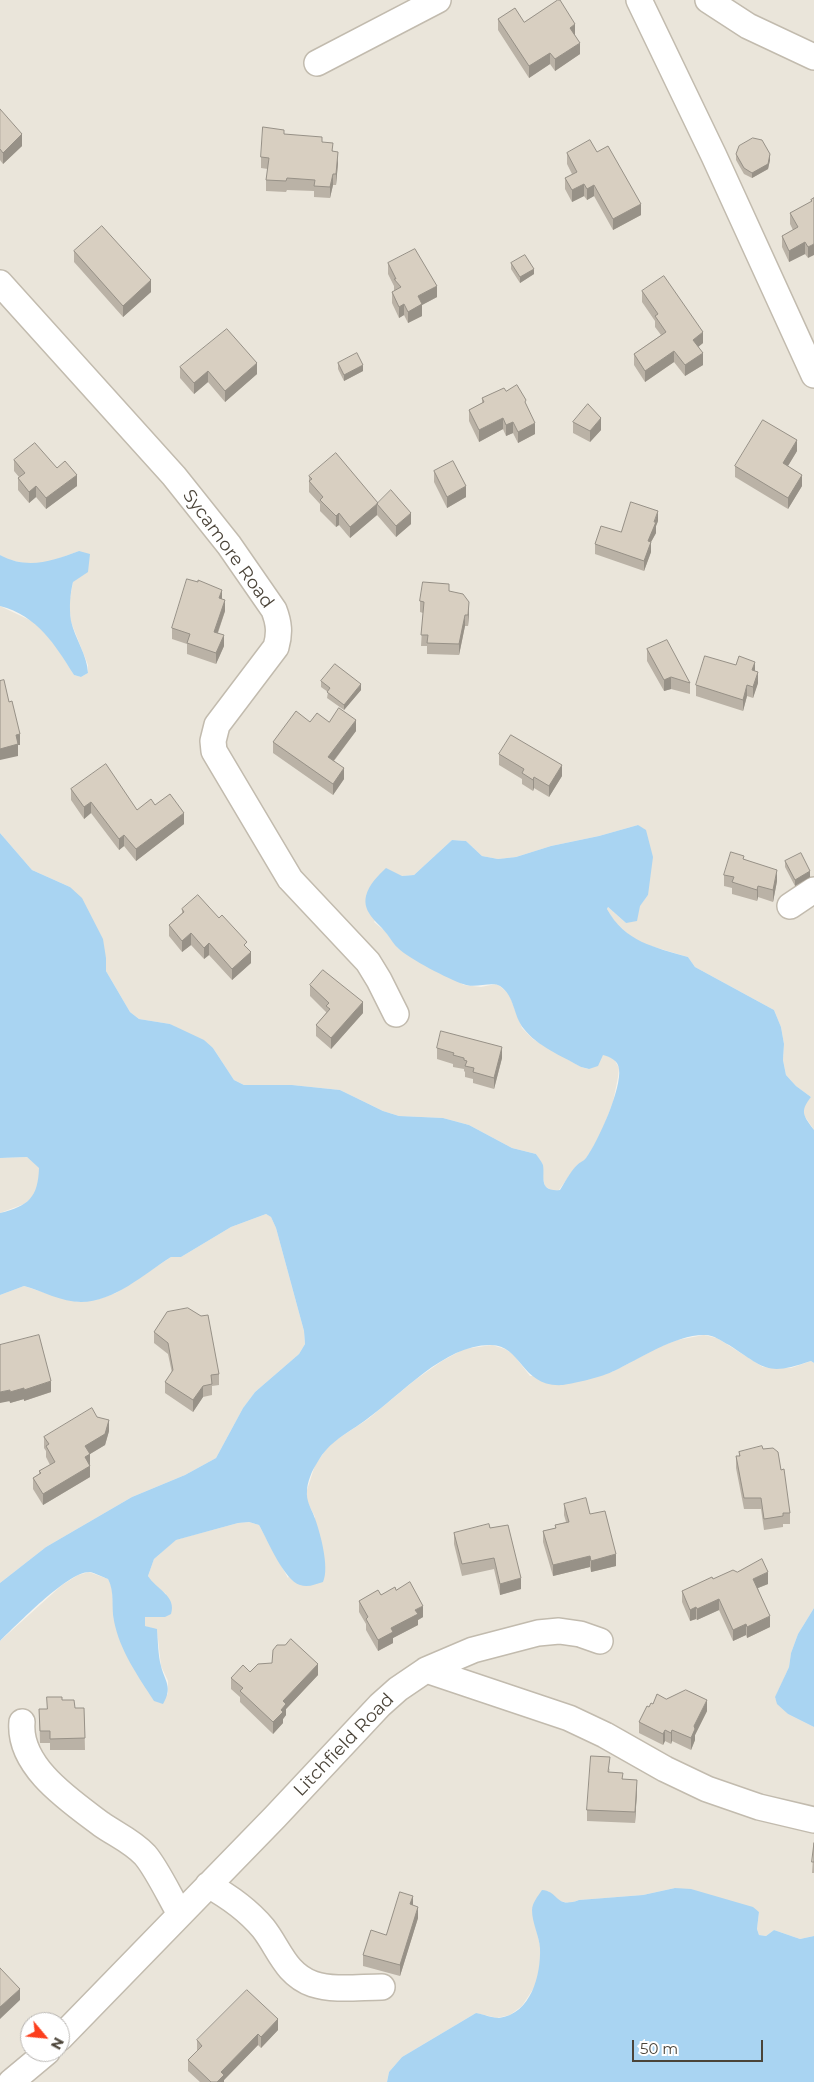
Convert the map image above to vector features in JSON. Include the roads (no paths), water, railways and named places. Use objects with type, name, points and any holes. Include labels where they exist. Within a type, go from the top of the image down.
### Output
[{"type":"street","points":[[317,63],[438,0]]},
{"type":"street","points":[[639,0],[714,156],[814,375]]},
{"type":"street","points":[[708,0],[748,26],[814,57]]},
{"type":"street","name":"Sycamore Road","points":[[0,282],[174,476],[229,545],[274,610],[278,622],[279,635],[276,647],[217,726],[213,741],[214,751],[290,879],[368,962],[396,1014]]},
{"type":"street","points":[[790,906],[814,890]]},
{"type":"street","name":"Litchfield Road","points":[[70,2028],[380,1705],[398,1689],[426,1670],[473,1650],[538,1632],[580,1634],[600,1641]]},
{"type":"street","points":[[426,1670],[569,1718],[605,1735],[665,1769],[707,1788],[759,1807],[814,1820]]},
{"type":"street","points":[[22,1722],[23,1741],[29,1757],[38,1770],[65,1796],[134,1845],[146,1856],[180,1914]]},
{"type":"street","points":[[208,1886],[230,1897],[248,1912],[264,1930],[286,1965],[298,1976],[312,1984],[328,1987],[382,1987]]},
{"type":"street","points":[[11,2082],[35,2062]]},
{"type":"water","points":[[79,551],[90,554],[88,572],[73,582],[70,601],[71,621],[87,666],[88,673],[81,677],[74,675],[60,653],[35,624],[25,617],[0,606],[0,555],[10,560],[30,563],[50,561]]},
{"type":"water","points":[[638,825],[646,830],[653,857],[648,895],[640,906],[637,921],[626,923],[608,907],[607,909],[622,929],[641,942],[688,957],[695,967],[774,1010],[781,1027],[786,1075],[796,1086],[811,1097],[807,1102],[804,1114],[814,1130],[814,1363],[811,1361],[785,1368],[767,1368],[714,1337],[705,1335],[670,1343],[609,1373],[589,1380],[563,1385],[549,1384],[538,1380],[516,1358],[501,1347],[491,1345],[474,1347],[441,1361],[425,1372],[367,1419],[339,1438],[322,1455],[309,1480],[307,1495],[319,1531],[325,1559],[323,1582],[306,1586],[294,1582],[282,1568],[259,1525],[249,1522],[238,1523],[176,1540],[154,1559],[148,1576],[168,1597],[172,1608],[171,1614],[165,1617],[145,1617],[145,1626],[157,1629],[160,1662],[168,1689],[163,1704],[154,1701],[125,1653],[114,1621],[110,1584],[108,1579],[97,1574],[90,1572],[80,1574],[69,1580],[43,1600],[0,1641],[0,1583],[46,1547],[132,1497],[185,1475],[216,1458],[243,1408],[255,1392],[299,1354],[305,1344],[304,1331],[276,1228],[271,1217],[266,1214],[231,1227],[181,1257],[171,1257],[128,1286],[93,1301],[74,1302],[24,1286],[0,1295],[0,1213],[18,1207],[30,1199],[37,1186],[39,1168],[27,1157],[0,1158],[0,833],[32,870],[70,887],[82,898],[103,939],[106,971],[130,1012],[139,1019],[170,1024],[204,1040],[213,1048],[234,1080],[244,1085],[292,1085],[340,1090],[383,1111],[399,1116],[443,1118],[469,1125],[512,1148],[536,1154],[543,1165],[545,1186],[548,1189],[560,1190],[574,1168],[586,1158],[603,1128],[617,1089],[619,1069],[617,1063],[603,1055],[598,1066],[589,1069],[581,1067],[543,1046],[529,1035],[520,1024],[509,995],[500,986],[492,984],[472,986],[463,984],[429,968],[399,949],[369,913],[366,908],[366,896],[377,877],[386,868],[402,876],[414,875],[452,840],[466,841],[482,856],[498,859],[516,857],[551,846],[599,836]]},
{"type":"water","points":[[814,1608],[814,1727],[788,1714],[777,1704],[775,1697],[789,1667],[791,1653],[798,1634]]},
{"type":"water","points":[[675,1888],[691,1889],[753,1907],[759,1912],[757,1929],[759,1935],[766,1936],[774,1930],[800,1939],[814,1936],[814,2082],[387,2082],[389,2072],[402,2057],[476,2013],[499,2018],[510,2015],[526,2001],[532,1992],[539,1970],[540,1948],[533,1920],[532,1907],[542,1890],[552,1893],[561,1901],[571,1902],[643,1895]]}]
